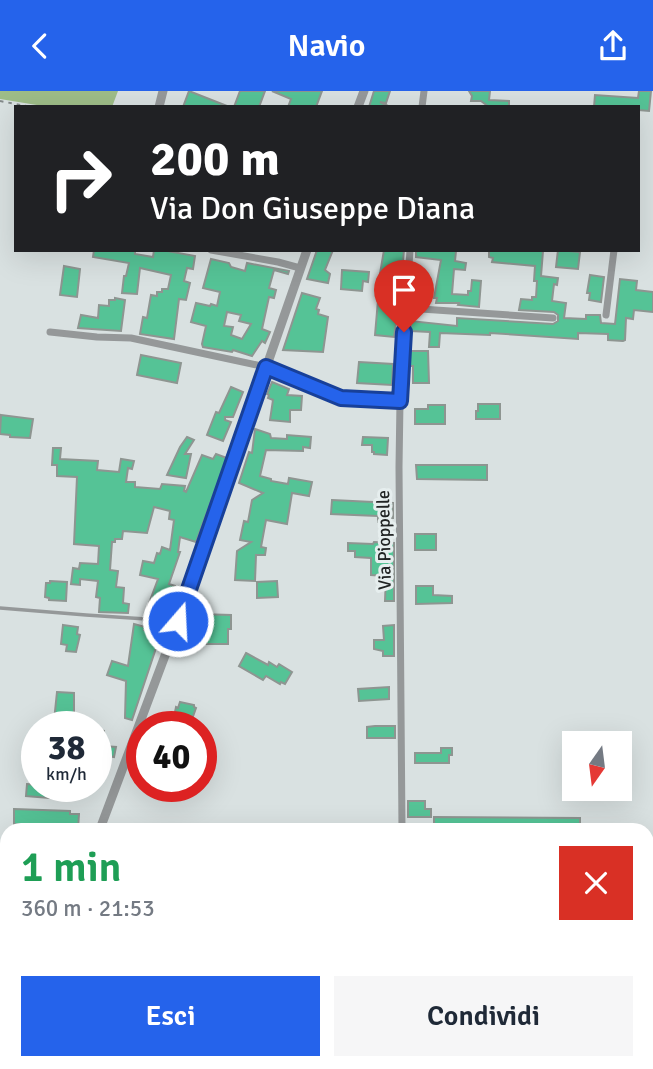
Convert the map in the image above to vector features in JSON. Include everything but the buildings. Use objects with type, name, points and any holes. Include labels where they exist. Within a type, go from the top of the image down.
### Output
[{"type":"street","points":[[222,252],[300,268]]},
{"type":"street","points":[[102,823],[178,621],[306,252]]},
{"type":"street","name":"Via Pioppelle","points":[[402,823],[400,401],[410,252]]},
{"type":"street","points":[[606,315],[614,252]]},
{"type":"street","points":[[406,308],[553,318]]},
{"type":"street","points":[[50,332],[131,338],[266,367],[341,398],[400,401]]},
{"type":"lane","points":[[0,608],[178,621]]},
{"type":"path","points":[[0,101],[21,105]]},
{"type":"green space","points":[[0,91],[118,91],[113,105],[37,105],[0,99]]},
{"type":"route","points":[[178,621],[266,367],[341,398],[400,401],[404,332]]}]
